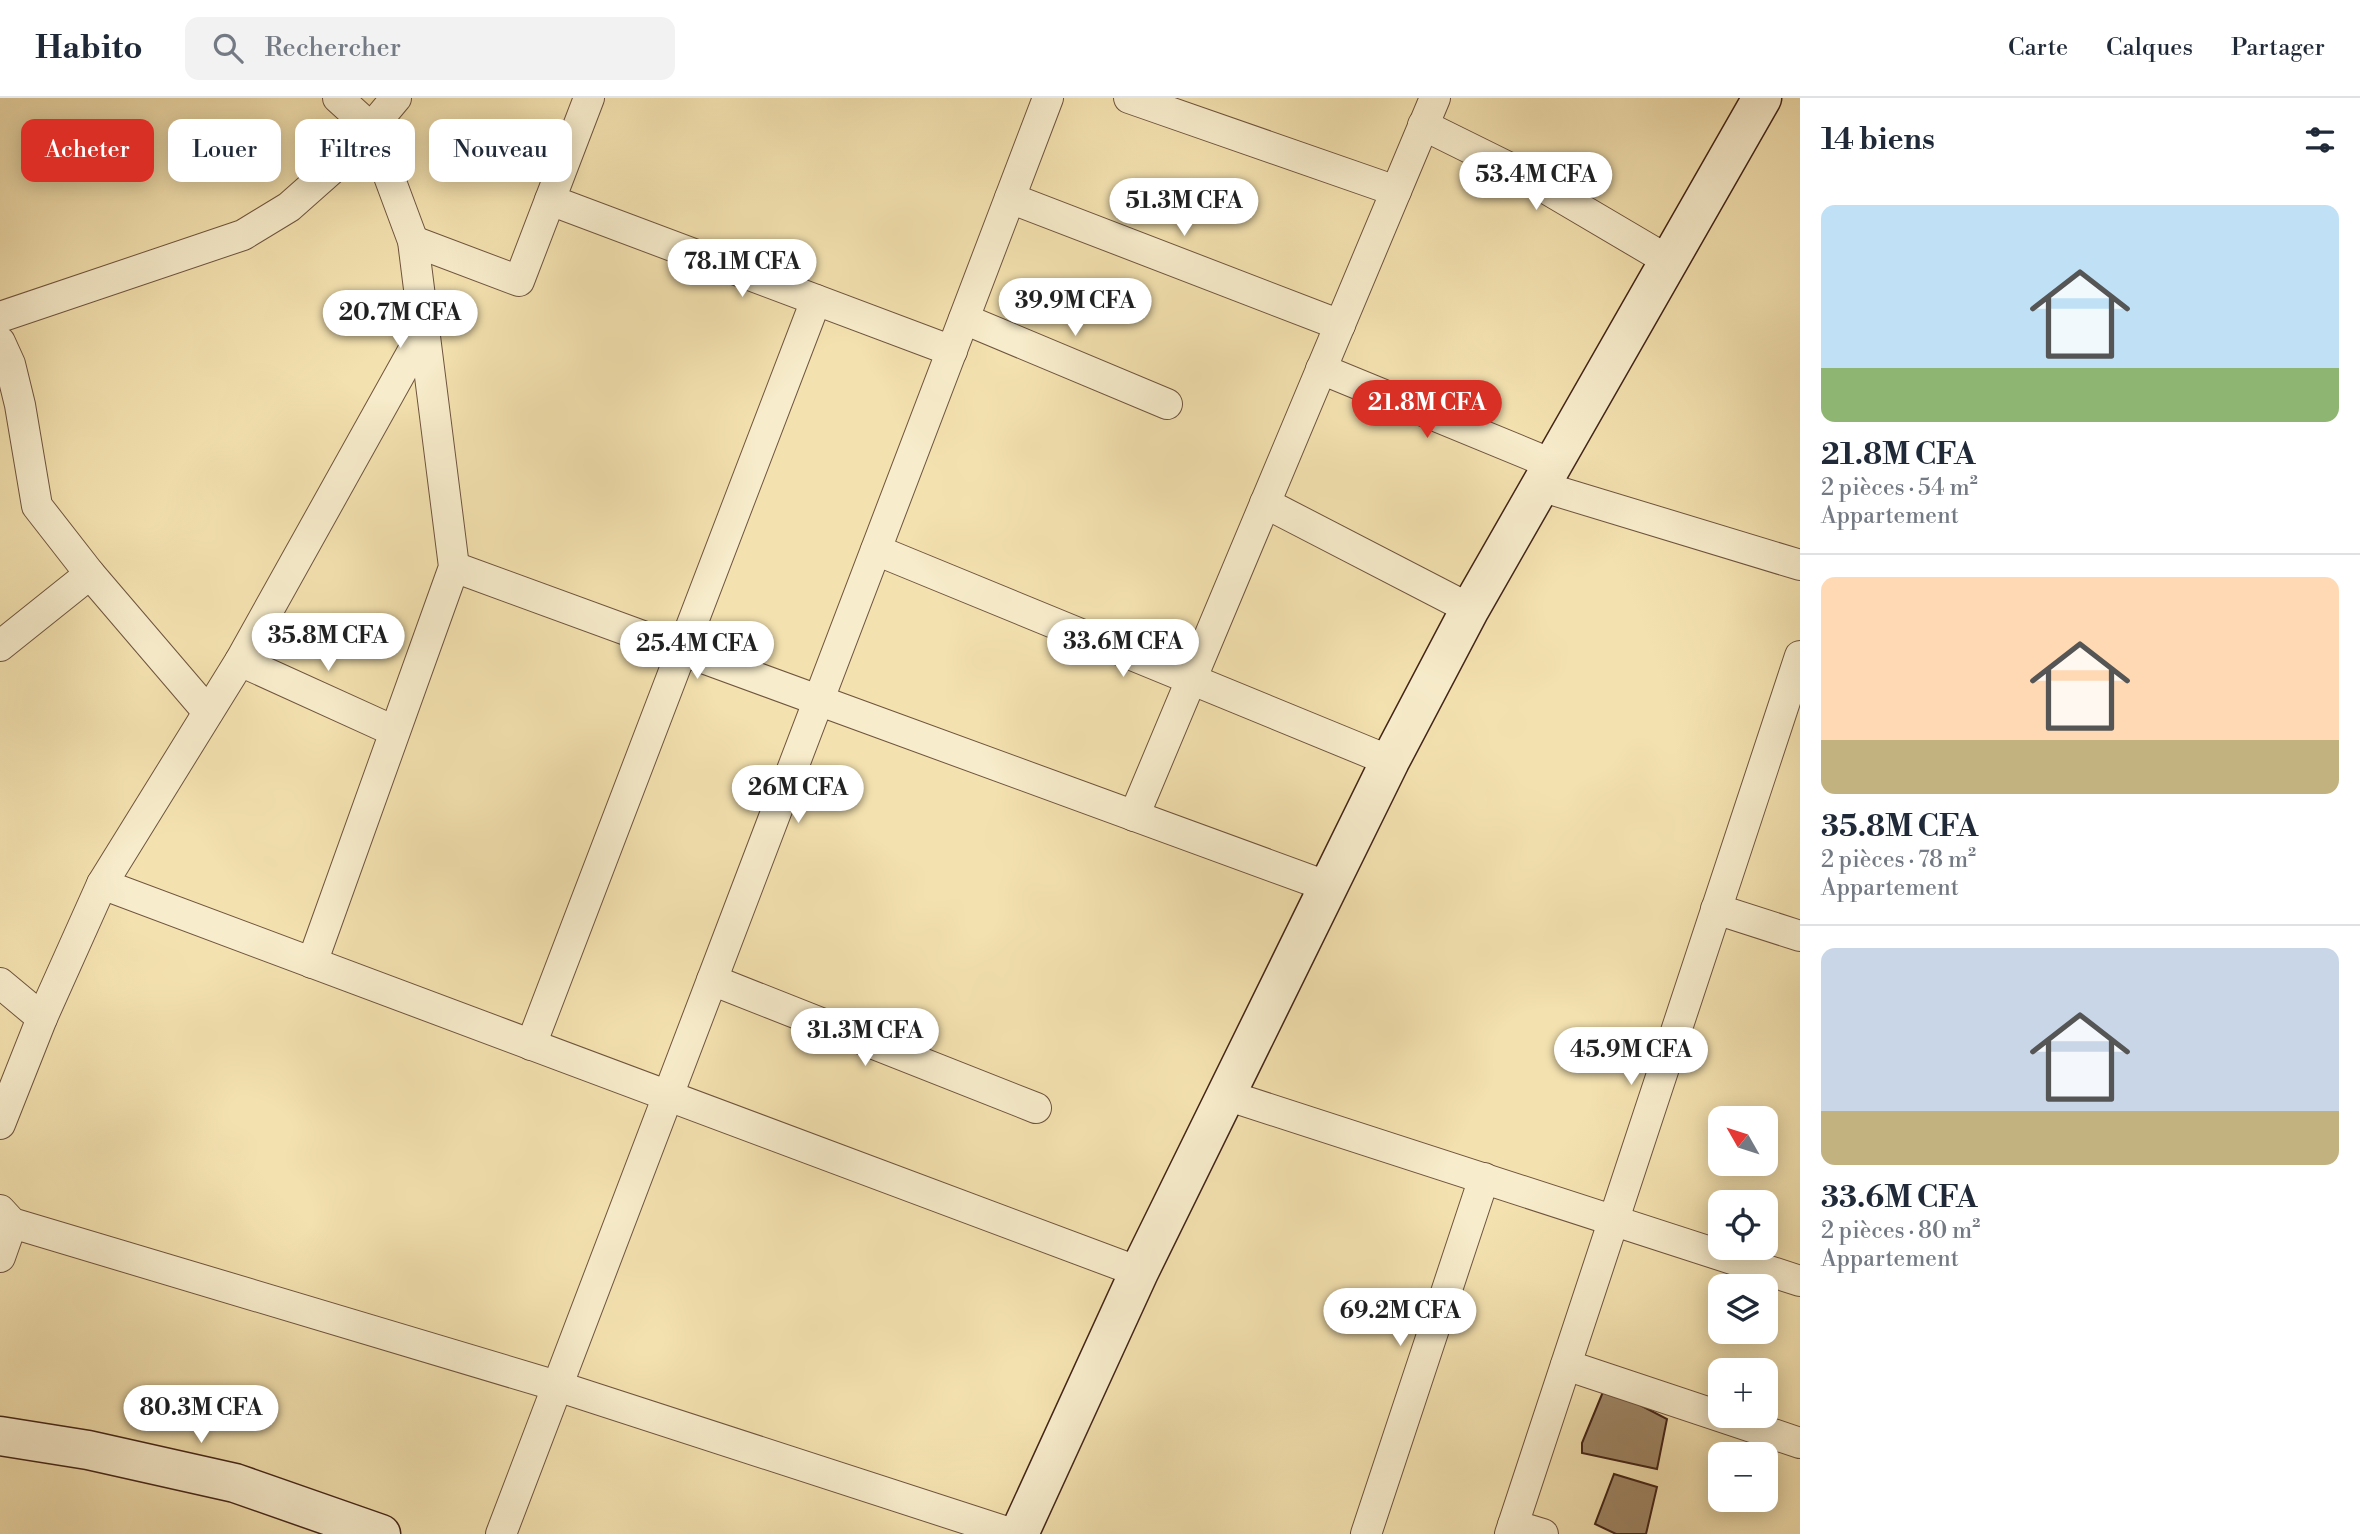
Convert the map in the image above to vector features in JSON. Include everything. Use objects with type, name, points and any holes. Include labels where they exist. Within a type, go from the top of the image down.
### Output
[{"type":"main road","points":[[1019,1534],[1139,1272],[1390,761],[1469,609],[1762,98]]},
{"type":"main road","points":[[0,1437],[88,1450],[235,1483],[381,1534]]},
{"type":"street","points":[[338,98],[362,119]]},
{"type":"street","points":[[379,119],[396,98]]},
{"type":"street","points":[[413,241],[520,281],[589,98]]},
{"type":"street","points":[[501,1534],[1048,98]]},
{"type":"street","points":[[1129,98],[1396,191]]},
{"type":"street","points":[[1134,816],[1429,111],[1518,172],[1669,261]]},
{"type":"street","points":[[0,317],[243,235],[289,207],[317,182]]},
{"type":"street","points":[[312,963],[454,567],[413,241],[392,182]]},
{"type":"street","points":[[1010,198],[1340,325]]},
{"type":"street","points":[[550,200],[952,351]]},
{"type":"street","points":[[531,1045],[816,300]]},
{"type":"street","points":[[964,319],[1167,404]]},
{"type":"street","points":[[0,1124],[41,1018],[102,884],[240,661],[424,331]]},
{"type":"street","points":[[0,342],[10,365],[20,405],[37,506],[90,574],[208,712]]},
{"type":"street","points":[[1321,369],[1546,475],[1800,565]]},
{"type":"street","points":[[1265,503],[1469,609]]},
{"type":"street","points":[[876,550],[1390,761]]},
{"type":"street","points":[[454,567],[1329,887]]},
{"type":"street","points":[[0,646],[90,574]]},
{"type":"street","points":[[1543,1534],[1511,1529],[1716,909],[1794,696],[1800,656]]},
{"type":"street","points":[[240,661],[394,731]]},
{"type":"street","points":[[102,884],[1139,1272]]},
{"type":"street","points":[[1716,909],[1800,936]]},
{"type":"street","points":[[712,980],[1036,1108]]},
{"type":"street","points":[[0,983],[41,1018]]},
{"type":"street","points":[[1226,1095],[1800,1281]]},
{"type":"street","points":[[1366,1534],[1483,1178]]},
{"type":"street","points":[[0,1257],[6,1216],[557,1386],[1013,1534]]},
{"type":"street","points":[[1566,1365],[1800,1443]]},
{"type":"building","points":[[1605,1387],[1667,1419],[1657,1469],[1582,1453],[1582,1443]]},
{"type":"building","points":[[1614,1474],[1657,1487],[1646,1534],[1616,1534],[1595,1524]]}]
